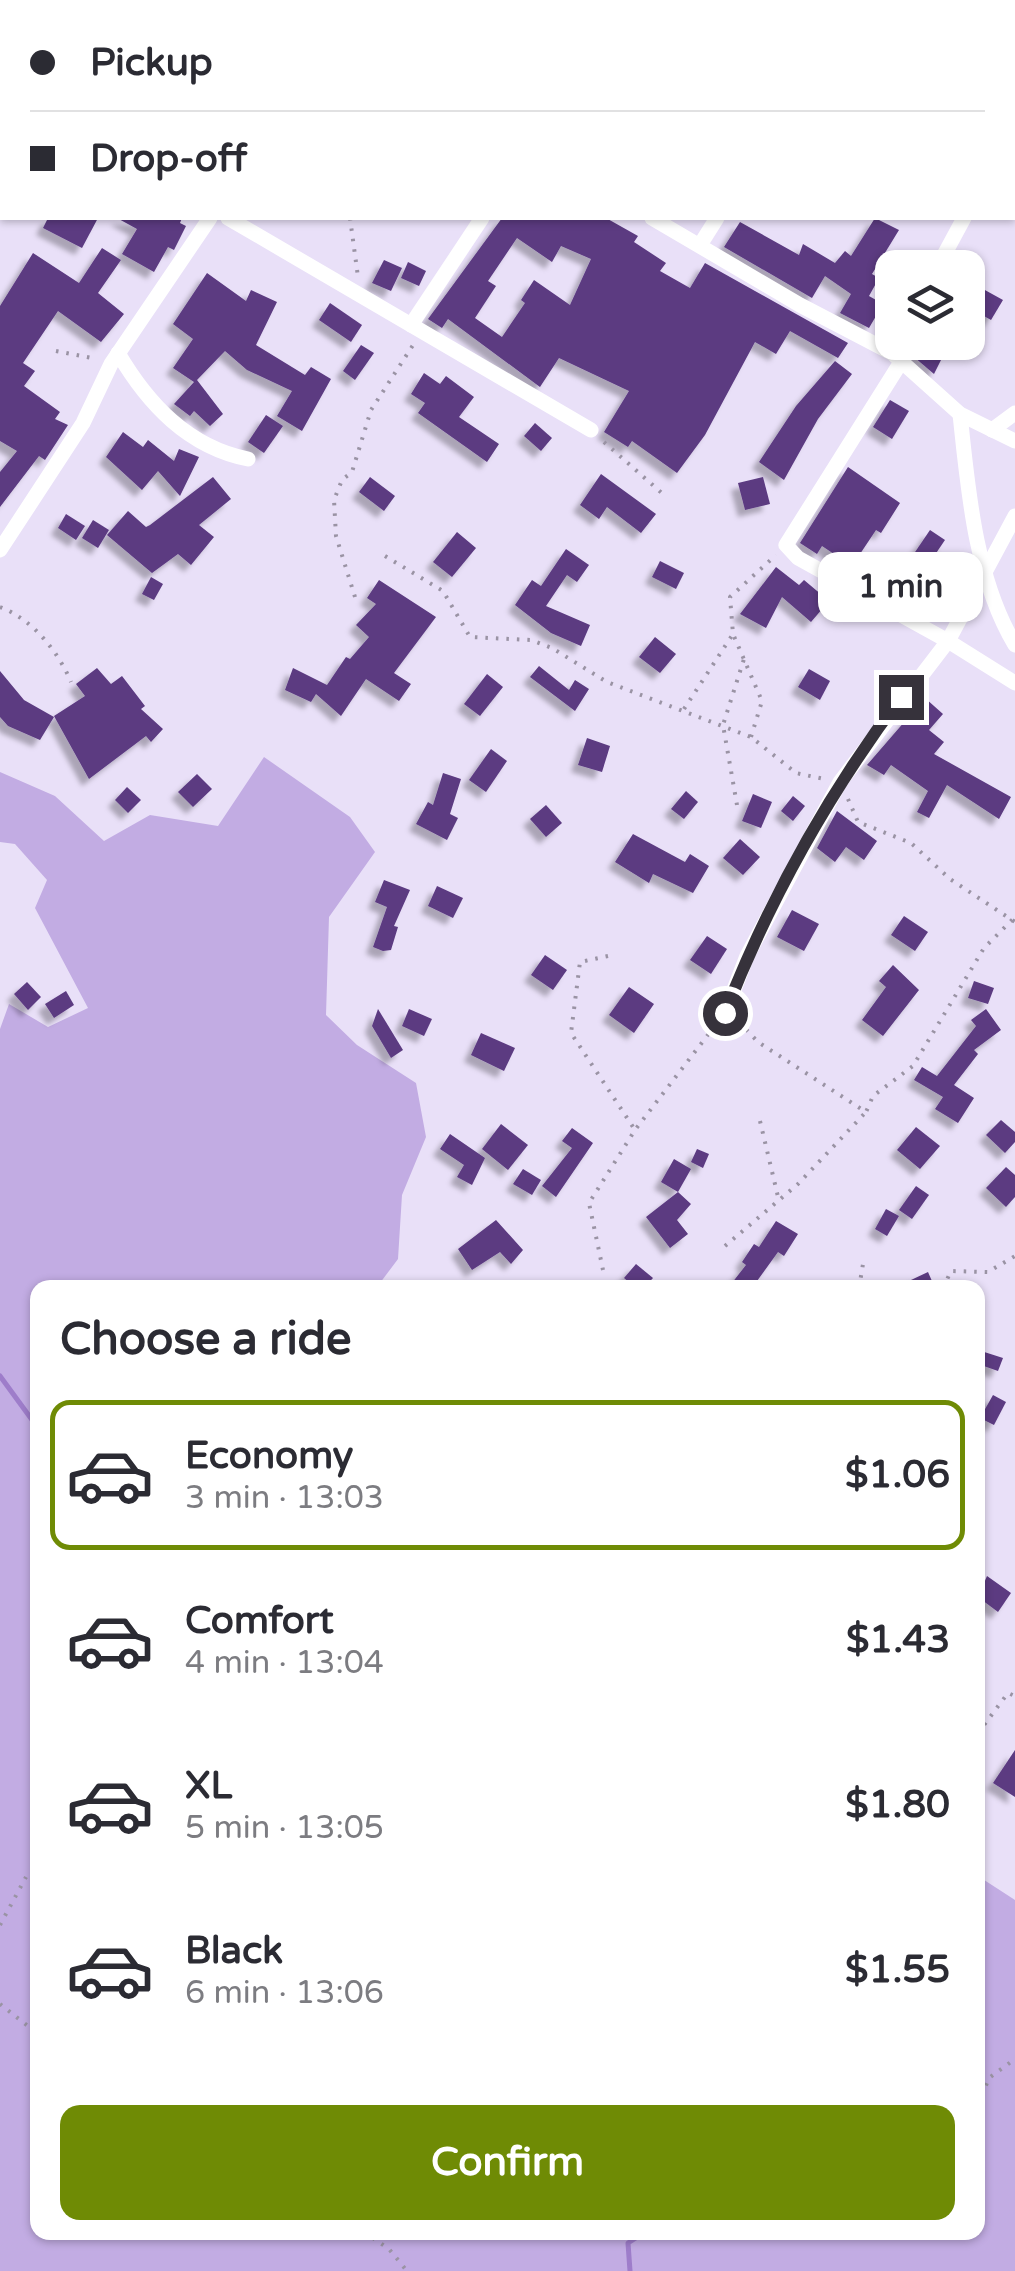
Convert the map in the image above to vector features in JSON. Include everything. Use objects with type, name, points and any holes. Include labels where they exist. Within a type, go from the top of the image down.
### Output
[{"type":"street","points":[[0,550],[83,424],[114,358],[209,220]]},
{"type":"street","points":[[231,220],[591,430]]},
{"type":"street","points":[[417,328],[481,220]]},
{"type":"street","points":[[656,220],[800,305],[875,341]]},
{"type":"street","points":[[700,245],[715,220]]},
{"type":"street","points":[[947,250],[963,220]]},
{"type":"street","points":[[114,358],[171,420],[225,454],[248,459]]},
{"type":"street","points":[[892,360],[786,546],[798,558],[1015,683]]},
{"type":"street","points":[[905,360],[960,414],[1015,441]]},
{"type":"street","points":[[992,430],[1015,413]]},
{"type":"street","points":[[960,414],[969,498],[987,570],[1015,645]]},
{"type":"street","points":[[725,1013],[747,956],[840,782],[948,641],[1015,516]]},
{"type":"path","points":[[350,220],[350,240],[364,297]]},
{"type":"path","points":[[356,597],[336,536],[334,500],[342,480],[352,472],[371,410],[417,328]]},
{"type":"path","points":[[56,351],[114,358]]},
{"type":"path","points":[[591,430],[664,495]]},
{"type":"path","points":[[751,737],[762,701],[734,634],[730,596],[786,546]]},
{"type":"path","points":[[385,556],[443,591],[470,637],[531,640],[606,682],[751,737],[796,773],[840,782],[858,822],[911,843],[950,880],[1014,920],[984,948],[913,1066],[873,1096],[866,1112],[779,1201],[725,1246]]},
{"type":"path","points":[[0,607],[17,613],[61,658],[72,682]]},
{"type":"path","points":[[682,710],[734,634]]},
{"type":"path","points":[[737,805],[723,726],[744,658]]},
{"type":"path","points":[[608,956],[580,962],[572,1033],[635,1130]]},
{"type":"path","points":[[603,1270],[589,1203],[635,1130],[725,1013],[758,1042],[866,1112]]},
{"type":"path","points":[[760,1121],[779,1201]]},
{"type":"path","points":[[946,1280],[950,1271],[988,1272],[1015,1256]]},
{"type":"path","points":[[860,1280],[864,1258]]},
{"type":"path","points":[[985,1724],[1008,1693],[1015,1696]]},
{"type":"path","points":[[0,1925],[26,1878]]},
{"type":"path","points":[[0,2004],[30,2028]]},
{"type":"path","points":[[985,2081],[1015,2059]]},
{"type":"path","points":[[985,2088],[989,2078]]},
{"type":"path","points":[[376,2240],[389,2249],[406,2271]]},
{"type":"shaded area","points":[[264,757],[350,817],[375,852],[329,917],[326,1015],[357,1045],[416,1083],[426,1137],[402,1195],[398,1259],[382,1280],[30,1280],[30,2240],[985,2240],[985,1881],[1015,1900],[1015,2271],[0,2271],[0,1029],[9,1004],[48,1027],[88,1008],[35,908],[47,880],[15,844],[0,842],[0,772],[55,796],[104,841],[150,815],[218,826]]},
{"type":"building","points":[[47,220],[97,220],[82,248],[43,228]]},
{"type":"building","points":[[121,220],[181,220],[186,226],[174,250],[168,247],[154,272],[122,254],[137,229]]},
{"type":"building","points":[[501,220],[610,220],[638,236],[634,242],[666,263],[660,271],[690,288],[705,263],[848,343],[838,358],[790,331],[776,354],[755,342],[705,435],[677,473],[632,441],[628,447],[604,432],[629,391],[559,358],[540,387],[448,319],[442,328],[428,319]],"holes":[[[517,238],[552,262],[561,246],[591,259],[570,305],[534,280],[521,300],[525,303],[502,337],[475,318],[496,286],[488,281]]]},
{"type":"building","points":[[874,220],[899,230],[887,250],[875,250],[875,285],[869,296],[875,299],[875,318],[869,328],[840,313],[851,294],[825,276],[812,298],[724,247],[740,222],[799,255],[803,244],[835,263],[845,251],[851,256]]},
{"type":"building","points":[[102,248],[121,260],[98,293],[124,314],[101,342],[58,311],[23,363],[35,371],[24,386],[60,412],[55,419],[68,425],[45,460],[39,456],[0,507],[0,472],[17,451],[0,441],[0,306],[33,253],[79,283]]},
{"type":"building","points":[[384,260],[402,268],[391,291],[372,283]]},
{"type":"building","points":[[408,262],[426,271],[419,286],[401,278]]},
{"type":"building","points":[[207,273],[246,301],[251,290],[277,302],[256,345],[305,375],[311,367],[331,379],[302,431],[277,416],[292,391],[247,370],[225,351],[197,380],[223,414],[210,426],[194,411],[190,416],[174,404],[194,382],[173,368],[193,339],[173,324]]},
{"type":"building","points":[[985,290],[1003,300],[991,320],[985,317]]},
{"type":"building","points":[[330,303],[362,325],[351,342],[319,320]]},
{"type":"building","points":[[361,345],[374,353],[355,380],[343,371]]},
{"type":"building","points":[[918,360],[941,360],[934,374]]},
{"type":"building","points":[[835,361],[852,374],[818,419],[784,480],[759,462],[796,406]]},
{"type":"building","points":[[424,373],[440,384],[446,376],[474,397],[459,417],[499,444],[487,462],[418,413],[425,403],[411,394]]},
{"type":"building","points":[[890,400],[909,411],[892,439],[873,427]]},
{"type":"building","points":[[266,415],[283,426],[264,453],[248,442]]},
{"type":"building","points":[[535,423],[552,438],[541,451],[524,436]]},
{"type":"building","points":[[123,432],[143,447],[148,440],[174,461],[179,449],[199,457],[180,496],[158,471],[142,490],[106,457]]},
{"type":"building","points":[[848,467],[900,503],[881,533],[876,530],[852,566],[822,546],[817,554],[800,543]]},
{"type":"building","points":[[601,474],[656,514],[641,533],[607,507],[599,519],[580,505]]},
{"type":"building","points":[[213,477],[231,499],[199,525],[214,537],[191,565],[178,554],[152,573],[107,535],[128,511],[146,527],[150,525]]},
{"type":"building","points":[[370,477],[395,496],[384,511],[359,492]]},
{"type":"building","points":[[763,477],[770,504],[745,510],[738,483]]},
{"type":"building","points":[[66,514],[85,526],[76,540],[58,528]]},
{"type":"building","points":[[93,520],[109,530],[98,548],[82,538]]},
{"type":"building","points":[[930,530],[945,540],[926,568],[911,558]]},
{"type":"building","points":[[457,532],[476,548],[452,577],[433,562]]},
{"type":"building","points":[[566,549],[589,565],[577,582],[567,575],[546,606],[590,625],[581,646],[551,633],[515,605],[532,580],[541,586]]},
{"type":"building","points":[[660,561],[684,573],[676,589],[652,577]]},
{"type":"building","points":[[776,567],[799,585],[804,580],[829,601],[811,622],[782,597],[766,628],[740,614]]},
{"type":"building","points":[[923,570],[943,581],[928,611],[906,600]]},
{"type":"building","points":[[151,577],[163,584],[154,600],[142,594]]},
{"type":"building","points":[[379,580],[436,617],[394,673],[411,684],[399,701],[366,679],[341,716],[316,694],[311,702],[285,690],[293,668],[327,685],[346,657],[350,659],[369,637],[356,625],[376,604],[367,598]]},
{"type":"building","points":[[655,637],[676,654],[660,673],[639,657]]},
{"type":"building","points":[[539,666],[569,690],[575,680],[589,689],[575,711],[530,677]]},
{"type":"building","points":[[97,668],[111,684],[122,676],[145,706],[141,709],[163,729],[151,742],[146,736],[89,779],[54,716],[85,696],[76,684]]},
{"type":"building","points":[[809,669],[830,681],[820,700],[798,687]]},
{"type":"building","points":[[0,671],[24,700],[54,717],[40,740],[8,726],[0,717]]},
{"type":"building","points":[[487,674],[503,687],[480,716],[464,704]]},
{"type":"building","points":[[925,698],[943,714],[929,730],[944,742],[934,754],[1011,797],[999,819],[947,785],[929,818],[917,812],[928,791],[891,765],[884,775],[867,765]]},
{"type":"building","points":[[587,738],[610,746],[602,772],[578,765]]},
{"type":"building","points":[[491,749],[507,761],[486,792],[469,780]]},
{"type":"building","points":[[443,773],[461,779],[450,814],[458,818],[447,840],[416,824],[428,802],[433,805]]},
{"type":"building","points":[[197,774],[212,789],[193,807],[178,792]]},
{"type":"building","points":[[127,787],[141,800],[128,813],[115,800]]},
{"type":"building","points":[[686,791],[698,802],[684,819],[671,809]]},
{"type":"building","points":[[753,794],[772,802],[761,828],[742,821]]},
{"type":"building","points":[[793,796],[805,806],[793,821],[781,811]]},
{"type":"building","points":[[546,805],[562,823],[546,837],[530,819]]},
{"type":"building","points":[[837,811],[877,841],[864,860],[846,847],[835,862],[817,848]]},
{"type":"building","points":[[633,834],[685,862],[690,854],[709,866],[693,893],[653,874],[649,883],[615,862]]},
{"type":"building","points":[[740,839],[760,857],[743,875],[723,858]]},
{"type":"building","points":[[384,880],[410,890],[394,926],[398,927],[391,950],[383,951],[373,947],[387,907],[375,902]]},
{"type":"building","points":[[437,886],[463,898],[453,918],[428,906]]},
{"type":"building","points":[[792,910],[819,924],[804,951],[777,937]]},
{"type":"building","points":[[904,916],[928,932],[915,951],[891,935]]},
{"type":"building","points":[[707,936],[727,949],[711,974],[690,960]]},
{"type":"building","points":[[545,955],[567,970],[553,990],[531,975]]},
{"type":"building","points":[[893,965],[919,990],[883,1036],[862,1020],[886,987],[879,981]]},
{"type":"building","points":[[974,981],[994,988],[988,1004],[968,998]]},
{"type":"building","points":[[27,982],[41,997],[28,1010],[14,994]]},
{"type":"building","points":[[629,987],[654,1004],[634,1033],[609,1015]]},
{"type":"building","points":[[66,991],[74,1005],[54,1018],[45,1004]]},
{"type":"building","points":[[378,1009],[403,1050],[391,1058],[372,1026]]},
{"type":"building","points":[[409,1009],[432,1019],[424,1036],[402,1026]]},
{"type":"building","points":[[986,1009],[1001,1030],[974,1050],[978,1054],[954,1085],[974,1098],[958,1123],[935,1109],[943,1097],[914,1080],[922,1067],[937,1076],[976,1026],[971,1020]]},
{"type":"building","points":[[481,1033],[515,1048],[504,1071],[471,1055]]},
{"type":"building","points":[[1001,1120],[1015,1132],[1015,1142],[1005,1153],[986,1135]]},
{"type":"building","points":[[501,1124],[528,1145],[508,1170],[482,1149]]},
{"type":"building","points":[[916,1127],[940,1146],[920,1169],[897,1150]]},
{"type":"building","points":[[572,1128],[593,1143],[556,1197],[542,1186],[572,1148],[562,1141]]},
{"type":"building","points":[[450,1134],[485,1158],[472,1185],[457,1177],[464,1165],[440,1149]]},
{"type":"building","points":[[697,1149],[709,1154],[703,1168],[691,1162]]},
{"type":"building","points":[[674,1159],[691,1169],[678,1192],[661,1182]]},
{"type":"building","points":[[1006,1167],[1015,1175],[1015,1197],[1006,1207],[986,1188]]},
{"type":"building","points":[[523,1169],[541,1180],[532,1195],[513,1184]]},
{"type":"building","points":[[916,1186],[929,1195],[912,1219],[899,1210]]},
{"type":"building","points":[[678,1192],[691,1204],[677,1220],[688,1234],[670,1248],[646,1217]]},
{"type":"building","points":[[886,1209],[899,1216],[887,1236],[875,1229]]},
{"type":"building","points":[[496,1220],[523,1250],[511,1264],[500,1252],[472,1270],[458,1249]]},
{"type":"building","points":[[776,1221],[798,1234],[784,1256],[778,1252],[758,1280],[734,1280],[746,1265],[742,1262],[754,1244],[759,1247]]},
{"type":"building","points":[[636,1264],[653,1278],[626,1280],[624,1278]]},
{"type":"building","points":[[928,1272],[932,1280],[911,1280]]},
{"type":"building","points":[[985,1352],[1003,1358],[998,1371],[985,1366]]},
{"type":"building","points":[[993,1395],[1006,1402],[994,1425],[985,1420],[985,1409]]},
{"type":"building","points":[[987,1576],[1011,1593],[998,1612],[985,1602]]},
{"type":"building","points":[[1015,1750],[1015,1797],[993,1783]]},
{"type":"waterway","points":[[0,1376],[30,1417]]},
{"type":"waterway","points":[[630,2271],[628,2243],[633,2240]]},
{"type":"route","points":[[725,1013],[747,956],[840,782],[901,697]]}]
